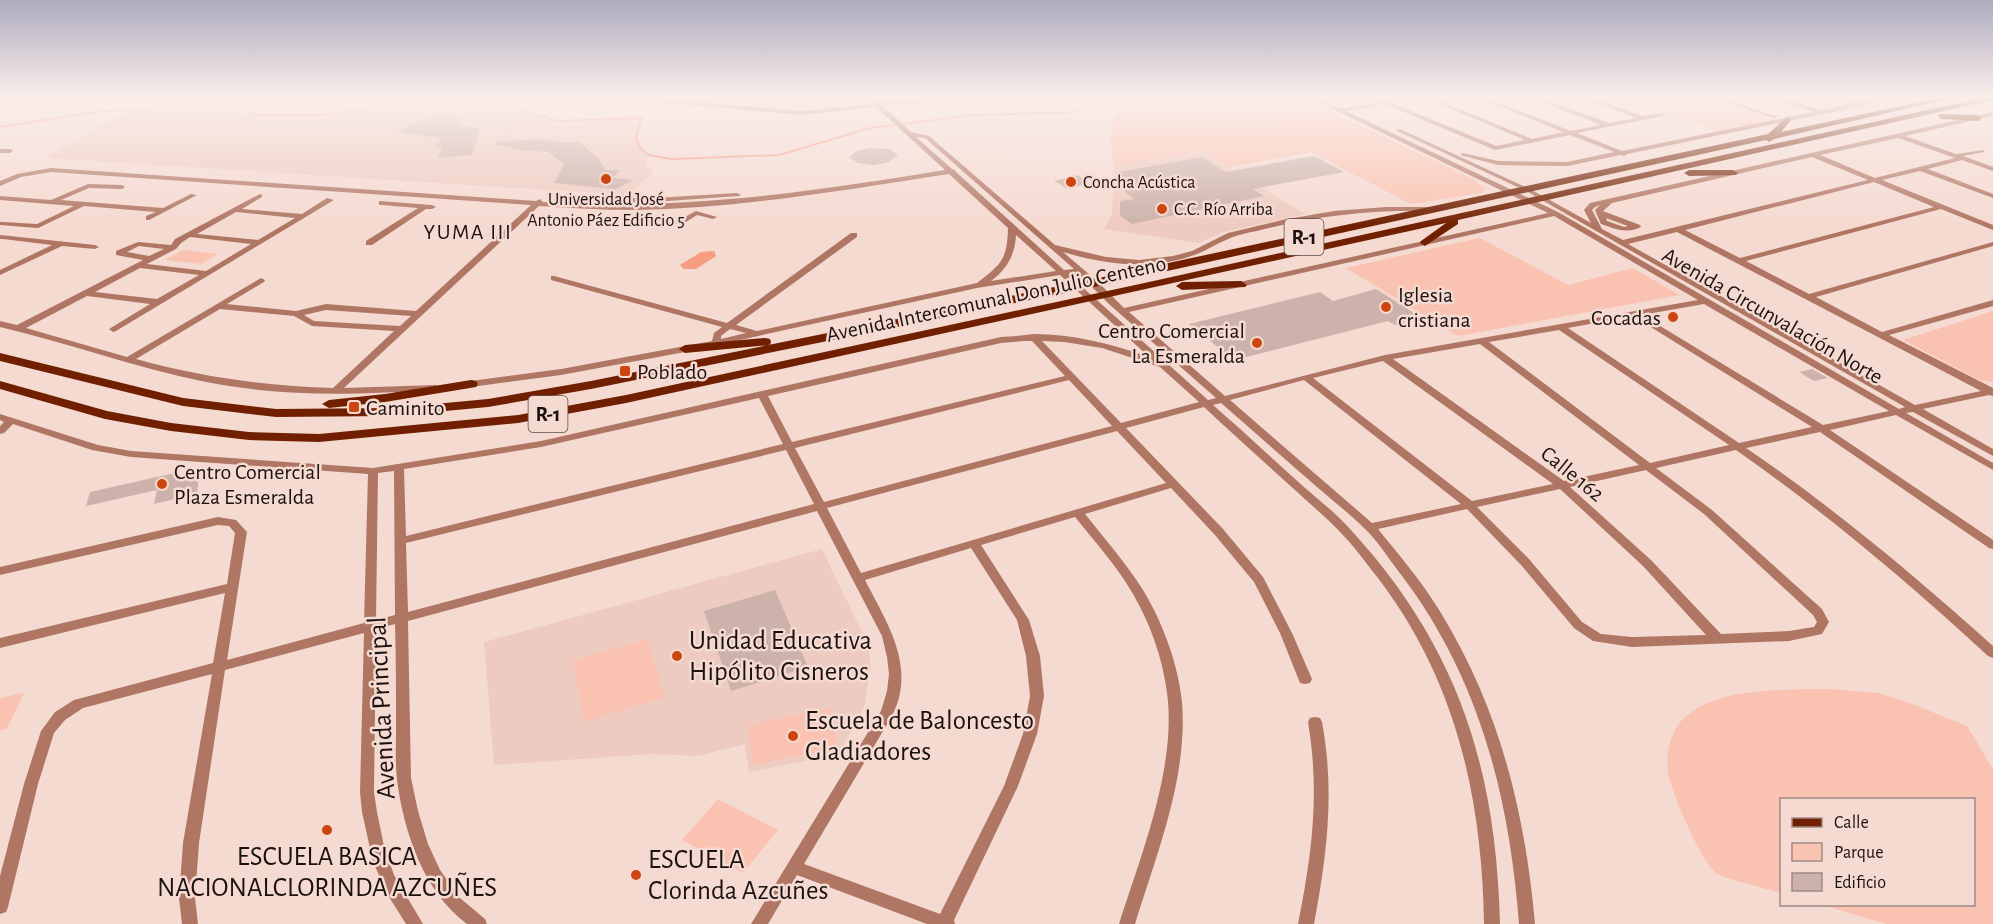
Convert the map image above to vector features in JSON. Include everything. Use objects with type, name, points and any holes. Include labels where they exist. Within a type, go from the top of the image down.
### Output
[{"type":"main road","name":"Avenida Intercomunal Don Julio Centeno","points":[[0,357],[194,404],[276,413],[392,412],[488,404],[1075,287],[1759,140]]},
{"type":"main road","name":"Avenida Intercomunal Don Julio Centeno","points":[[0,385],[105,415],[171,427],[249,436],[319,438],[529,417],[627,399],[1091,299],[1811,140]]},
{"type":"main road","points":[[1659,173],[1733,173]]},
{"type":"main road","points":[[1425,243],[1459,218]]},
{"type":"main road","points":[[1206,248],[1273,244]]},
{"type":"main road","points":[[1149,286],[1241,285]]},
{"type":"main road","points":[[685,349],[840,335]]},
{"type":"main road","points":[[194,404],[330,404],[471,384]]},
{"type":"street","points":[[914,140],[1346,531],[1383,575],[1413,618],[1444,677],[1473,758],[1493,882],[1492,924]]},
{"type":"street","points":[[931,140],[1370,527],[1405,571],[1436,616],[1470,677],[1499,759],[1515,819],[1525,890],[1527,924]]},
{"type":"street","name":"Avenida Circunvalación Norte","points":[[1401,140],[1555,214],[1993,467]]},
{"type":"street","points":[[1419,140],[1431,146],[1475,158],[1526,165],[1567,164],[1691,140]]},
{"type":"street","points":[[1476,140],[1495,148],[1537,140]]},
{"type":"street","points":[[1589,140],[1624,154]]},
{"type":"street","points":[[1613,226],[1598,229],[1588,210],[1589,207],[1879,140]]},
{"type":"street","points":[[1910,140],[1993,169]]},
{"type":"street","name":"Avenida Circunvalación Norte","points":[[1431,146],[1528,190],[1993,453]]},
{"type":"street","points":[[0,151],[10,151]]},
{"type":"street","points":[[1954,155],[1982,151]]},
{"type":"street","points":[[1813,155],[1993,228]]},
{"type":"street","points":[[1622,243],[1963,158]]},
{"type":"street","points":[[0,177],[52,165],[379,185],[614,208],[696,209],[960,166]]},
{"type":"street","points":[[0,184],[28,173],[51,170],[434,196],[639,201],[727,196],[946,169]]},
{"type":"street","points":[[1922,169],[1993,196]]},
{"type":"street","points":[[0,177],[11,178]]},
{"type":"street","points":[[370,191],[379,185]]},
{"type":"street","points":[[51,202],[82,187],[123,187]]},
{"type":"street","points":[[149,218],[193,195]]},
{"type":"street","points":[[19,328],[173,247],[189,234],[260,196]]},
{"type":"street","points":[[369,243],[425,207],[434,196]]},
{"type":"street","points":[[0,198],[164,210]]},
{"type":"street","points":[[113,329],[330,200]]},
{"type":"street","points":[[336,390],[541,200]]},
{"type":"street","points":[[1610,201],[1601,207],[1599,213],[1604,222],[1623,229],[1637,227]]},
{"type":"street","points":[[382,203],[425,207]]},
{"type":"street","points":[[3,224],[38,226],[83,204]]},
{"type":"street","points":[[1739,261],[1942,207]]},
{"type":"street","points":[[696,209],[713,217]]},
{"type":"street","points":[[678,223],[696,209]]},
{"type":"street","points":[[1051,246],[1088,258],[1129,263],[1182,257],[1206,248],[1228,235],[1354,209],[1442,209]]},
{"type":"street","points":[[234,210],[303,216]]},
{"type":"street","points":[[1599,213],[1653,235]]},
{"type":"street","name":"Avenida Intercomunal Don Julio Centeno","points":[[1123,311],[1555,214]]},
{"type":"street","points":[[977,286],[989,279],[1011,256],[1012,228]]},
{"type":"street","points":[[1678,229],[1992,392]]},
{"type":"street","points":[[189,234],[259,242]]},
{"type":"street","points":[[716,342],[717,335],[854,235]]},
{"type":"street","points":[[3,237],[95,247]]},
{"type":"street","points":[[2,271],[60,244]]},
{"type":"street","points":[[151,259],[119,253],[138,244],[173,247]]},
{"type":"street","points":[[1808,297],[1993,244]]},
{"type":"street","points":[[138,265],[206,273]]},
{"type":"street","name":"Avenida Intercomunal Don Julio Centeno","points":[[0,324],[128,360],[215,380],[259,386],[336,390],[404,389],[471,384],[561,372],[685,349],[977,286],[1040,275],[1081,271]]},
{"type":"street","points":[[554,278],[755,333]]},
{"type":"street","points":[[128,360],[261,280]]},
{"type":"street","points":[[86,293],[159,302]]},
{"type":"street","points":[[0,907],[34,773],[48,731],[60,716],[79,704],[1306,377],[1385,358],[1705,301]]},
{"type":"street","points":[[1881,335],[1993,303]]},
{"type":"street","points":[[220,306],[296,314],[326,307],[418,314]]},
{"type":"street","points":[[296,314],[312,323],[401,329]]},
{"type":"street","points":[[1635,314],[1822,429],[1993,545]]},
{"type":"street","points":[[1561,327],[1738,447],[1856,534],[1930,595],[1993,652]]},
{"type":"street","points":[[1033,337],[1220,532],[1259,580],[1286,633],[1305,679]]},
{"type":"street","name":"Avenida Intercomunal Don Julio Centeno","points":[[0,417],[96,448],[131,454],[373,471],[540,444],[955,349],[1033,337],[1092,342],[1123,350],[1163,365]]},
{"type":"street","points":[[1306,377],[1468,504],[1525,562],[1578,625],[1598,638],[1632,642],[1806,634],[1818,631],[1823,622],[1818,612],[1780,575],[1708,512],[1482,341]]},
{"type":"street","name":"Calle 162","points":[[1385,358],[1562,485],[1647,563],[1719,639]]},
{"type":"street","points":[[400,541],[1071,377]]},
{"type":"street","points":[[1370,527],[1992,392]]},
{"type":"street","points":[[759,924],[887,712],[896,686],[895,659],[888,636],[762,394]]},
{"type":"street","points":[[0,431],[11,421]]},
{"type":"street","name":"Avenida Principal","points":[[399,468],[404,778],[412,821],[433,872],[454,903],[479,924]]},
{"type":"street","name":"Avenida Principal","points":[[373,471],[367,792],[370,827],[381,865],[415,924]]},
{"type":"street","points":[[857,578],[1174,484]]},
{"type":"street","points":[[1077,512],[1125,573],[1144,604],[1163,649],[1175,705],[1171,761],[1158,825],[1127,924]]},
{"type":"street","points":[[0,571],[218,521],[232,523],[240,532],[192,843],[187,898],[190,924]]},
{"type":"street","points":[[794,867],[945,924],[1011,786],[1030,734],[1037,696],[1033,656],[1023,620],[974,543]]},
{"type":"street","points":[[0,643],[232,587]]},
{"type":"street","points":[[1305,924],[1320,853],[1323,800],[1320,745],[1315,722]]},
{"type":"shaded area","points":[[76,140],[636,140],[649,155],[646,164],[653,172],[629,195],[45,158]]},
{"type":"shaded area","name":"C.C. Río Arriba","points":[[1201,151],[1305,214],[1220,233],[1199,243],[1104,229],[1112,215],[1114,167]]},
{"type":"shaded area","points":[[714,251],[716,256],[696,269],[684,269],[680,265],[701,252]]},
{"type":"shaded area","name":"Unidad Educativa Hipólito Cisneros","points":[[822,549],[868,645],[871,668],[864,707],[839,754],[749,772],[745,744],[698,756],[652,754],[494,765],[484,642]]},
{"type":"green space","points":[[1111,140],[1391,140],[1475,180],[1485,189],[1482,193],[1411,204],[1311,152],[1228,167],[1201,151],[1114,167]]},
{"type":"green space","points":[[1480,238],[1568,285],[1633,268],[1680,295],[1458,336],[1346,268]]},
{"type":"green space","points":[[183,250],[218,254],[201,264],[165,260]]},
{"type":"green space","points":[[1993,311],[1993,382],[1982,381],[1903,340]]},
{"type":"green space","points":[[648,639],[664,697],[584,722],[573,660]]},
{"type":"green space","points":[[1829,689],[1878,693],[1967,726],[1993,769],[1993,924],[1887,924],[1825,906],[1975,906],[1975,798],[1780,798],[1780,893],[1716,873],[1703,855],[1675,796],[1668,774],[1667,759],[1672,737],[1679,723],[1698,708],[1733,695],[1773,690]]},
{"type":"green space","points":[[24,693],[7,729],[0,730],[0,698]]},
{"type":"green space","name":"Escuela de Baloncesto Gladiadores","points":[[830,708],[838,747],[753,765],[748,725]]},
{"type":"green space","points":[[718,799],[778,830],[743,873],[682,840]]},
{"type":"building","points":[[440,140],[477,140],[472,155],[438,158],[442,147],[436,148]]},
{"type":"building","points":[[546,140],[573,143],[578,141],[598,158],[606,170],[621,170],[612,178],[634,180],[615,189],[554,183],[564,164],[548,152],[521,150],[496,144],[496,142]]},
{"type":"building","points":[[869,148],[890,149],[898,155],[889,162],[874,165],[858,163],[849,157],[857,151]]},
{"type":"building","points":[[1314,156],[1344,172],[1253,189],[1264,196],[1132,224],[1120,216],[1120,201],[1134,199],[1119,187],[1119,172],[1202,157],[1226,172]]},
{"type":"building","name":"Concha Acústica","points":[[1078,175],[1089,184],[1066,188],[1054,181]]},
{"type":"building","name":"Centro Comercial La Esmeralda","points":[[1376,289],[1422,318],[1395,325],[1388,321],[1234,360],[1189,324],[1320,292],[1333,301]]},
{"type":"building","points":[[1812,369],[1828,378],[1814,381],[1799,372]]},
{"type":"building","name":"Centro Comercial Plaza Esmeralda","points":[[175,473],[174,477],[189,474],[188,479],[199,476],[197,494],[154,504],[157,490],[86,506],[90,492]]},
{"type":"building","points":[[775,590],[808,667],[731,691],[704,611]]},
{"type":"waterway","points":[[637,140],[642,150],[649,155],[671,159],[779,155],[830,140]]},
{"type":"place","name":"Universidad José Antonio Páez Edificio 5","points":[[606,179]]},
{"type":"place","name":"Concha Acústica","points":[[1071,182]]},
{"type":"place","name":"C.C. Río Arriba","points":[[1162,209]]},
{"type":"place","name":"Iglesia cristiana","points":[[1386,307]]},
{"type":"place","name":"Cocadas","points":[[1673,317]]},
{"type":"place","name":"Centro Comercial La Esmeralda","points":[[1257,343]]},
{"type":"place","name":"Poblado","points":[[625,371]]},
{"type":"place","name":"Caminito","points":[[354,407]]},
{"type":"place","name":"Centro Comercial Plaza Esmeralda","points":[[162,484]]},
{"type":"place","name":"Unidad Educativa Hipólito Cisneros","points":[[677,656]]},
{"type":"place","name":"Escuela de Baloncesto Gladiadores","points":[[793,736]]},
{"type":"place","name":"ESCUELA BASICA NACIONALCLORINDA AZCUÑES","points":[[327,830]]},
{"type":"place","name":"ESCUELA Clorinda Azcuñes","points":[[636,875]]},
{"type":"district","name":"YUMA III","points":[[468,231]]}]
